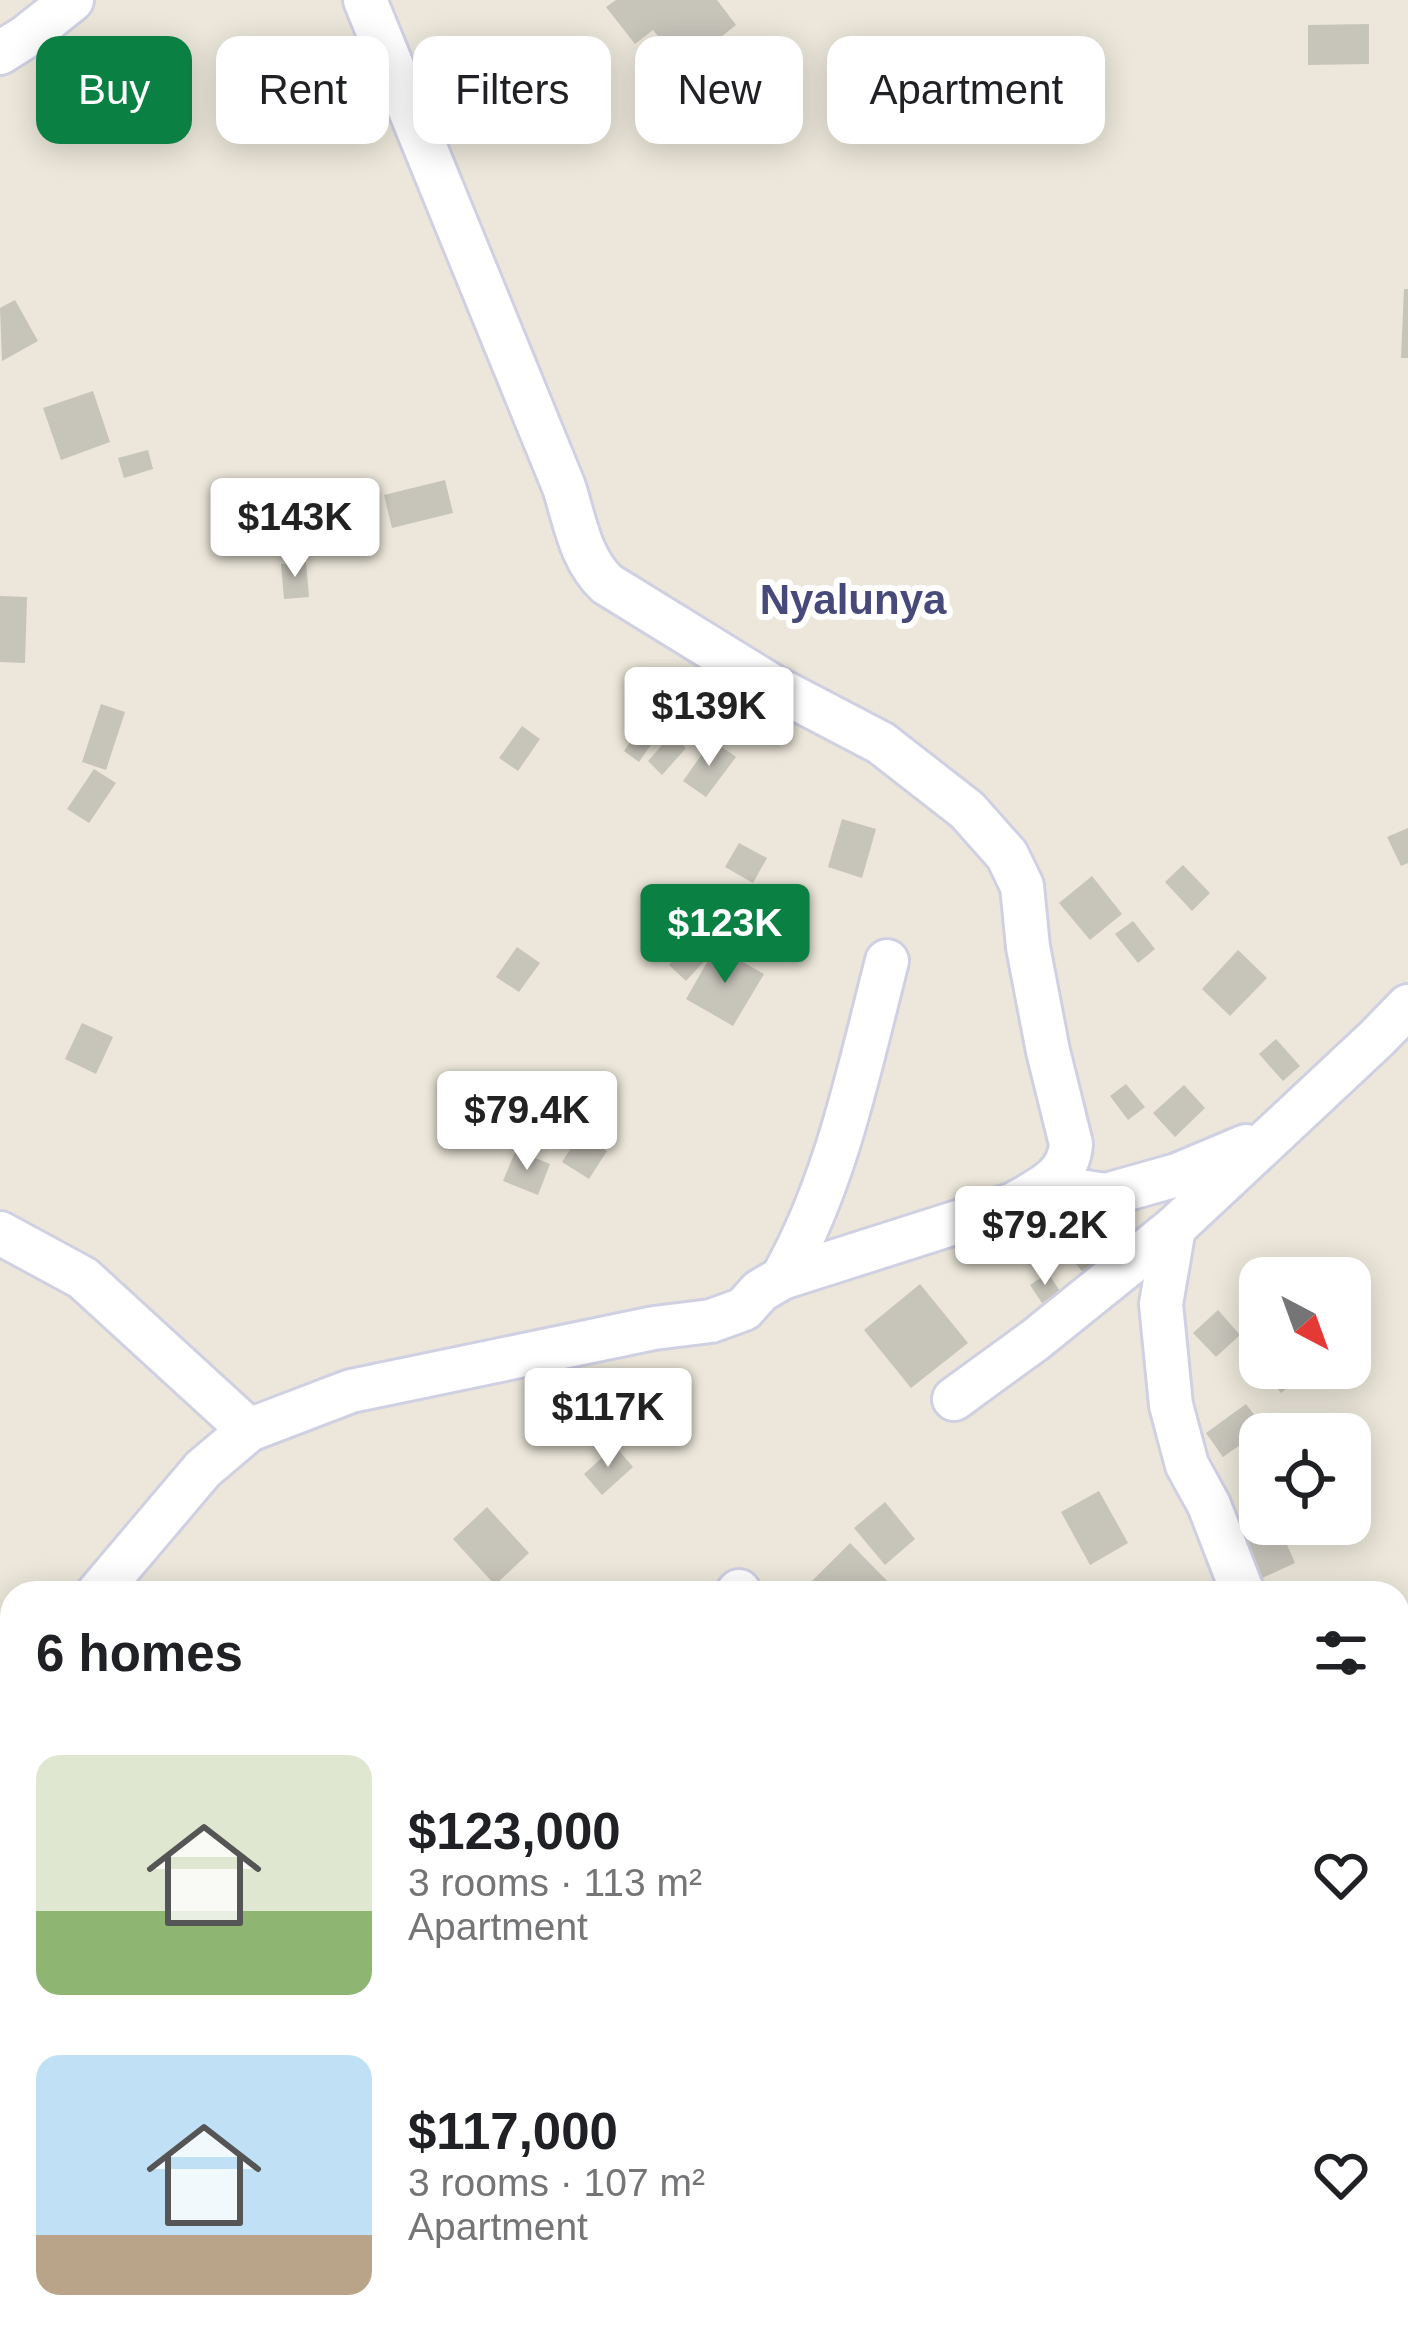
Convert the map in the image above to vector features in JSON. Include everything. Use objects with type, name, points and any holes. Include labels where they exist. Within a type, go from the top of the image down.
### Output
[{"type":"street","points":[[0,52],[72,0]]},
{"type":"street","points":[[108,1581],[203,1469],[248,1430],[351,1390],[654,1328],[711,1321],[744,1310],[760,1291],[782,1278],[1014,1204],[1046,1186],[1070,1158],[1071,1144],[1028,947],[1022,886],[1007,855],[968,810],[881,743],[774,688],[597,575],[586,558],[564,487],[365,0]]},
{"type":"street","points":[[782,1278],[803,1241],[838,1149],[887,961]]},
{"type":"street","points":[[954,1400],[1174,1228],[1408,1006]]},
{"type":"street","points":[[1046,1186],[1106,1195],[1177,1175],[1275,1134]]},
{"type":"street","points":[[1174,1228],[1160,1304],[1171,1405],[1187,1465],[1209,1505],[1239,1581]]},
{"type":"street","points":[[0,1233],[83,1278],[248,1430]]},
{"type":"building","points":[[616,0],[717,0],[736,25],[722,36],[658,36],[653,30],[635,36],[635,44],[606,7]]},
{"type":"building","points":[[1369,24],[1369,64],[1308,65],[1308,25]]},
{"type":"building","points":[[1404,289],[1408,289],[1408,358],[1401,358]]},
{"type":"building","points":[[15,300],[38,341],[2,361],[0,308]]},
{"type":"building","points":[[93,391],[110,442],[61,460],[43,408]]},
{"type":"building","points":[[148,450],[153,469],[124,478],[118,458]]},
{"type":"building","points":[[445,480],[453,513],[392,528],[384,495]]},
{"type":"building","points":[[306,562],[309,597],[284,599],[281,564]]},
{"type":"building","points":[[0,596],[27,597],[25,663],[0,662]]},
{"type":"building","points":[[655,682],[680,704],[658,729],[634,707]]},
{"type":"building","points":[[101,704],[125,712],[106,770],[82,762]]},
{"type":"building","points":[[644,722],[659,733],[639,762],[624,751]]},
{"type":"building","points":[[522,726],[540,739],[518,771],[499,758]]},
{"type":"building","points":[[671,735],[686,748],[662,775],[648,761]]},
{"type":"building","points":[[712,740],[736,757],[706,797],[683,781]]},
{"type":"building","points":[[94,769],[116,783],[89,823],[67,809]]},
{"type":"building","points":[[842,819],[876,829],[862,878],[828,867]]},
{"type":"building","points":[[1408,828],[1408,863],[1401,866],[1387,837]]},
{"type":"building","points":[[739,843],[767,858],[753,883],[725,867]]},
{"type":"building","points":[[1183,865],[1210,893],[1192,911],[1165,882]]},
{"type":"building","points":[[1092,876],[1122,914],[1090,940],[1059,903]]},
{"type":"building","points":[[1133,921],[1155,949],[1138,963],[1115,934]]},
{"type":"building","points":[[690,942],[708,957],[686,981],[669,965]]},
{"type":"building","points":[[517,947],[540,963],[519,992],[496,977]]},
{"type":"building","points":[[716,947],[764,974],[733,1026],[686,999]]},
{"type":"building","points":[[1238,950],[1267,978],[1230,1016],[1202,989]]},
{"type":"building","points":[[82,1023],[113,1037],[96,1074],[65,1059]]},
{"type":"building","points":[[1276,1039],[1300,1066],[1283,1081],[1259,1054]]},
{"type":"building","points":[[1126,1084],[1145,1107],[1128,1120],[1110,1096]]},
{"type":"building","points":[[1184,1085],[1205,1108],[1175,1137],[1153,1113]]},
{"type":"building","points":[[580,1134],[607,1151],[589,1179],[562,1162]]},
{"type":"building","points":[[516,1150],[550,1164],[538,1195],[503,1181]]},
{"type":"building","points":[[1095,1243],[1105,1257],[1084,1274],[1073,1260]]},
{"type":"building","points":[[1048,1273],[1060,1291],[1042,1303],[1030,1285]]},
{"type":"building","points":[[920,1284],[968,1343],[911,1388],[864,1330]]},
{"type":"building","points":[[1218,1310],[1239,1336],[1216,1357],[1193,1333]]},
{"type":"building","points":[[1246,1404],[1253,1413],[1239,1413],[1239,1446],[1223,1457],[1206,1433]]},
{"type":"building","points":[[615,1446],[633,1467],[602,1495],[584,1474]]},
{"type":"building","points":[[1099,1491],[1128,1543],[1090,1565],[1061,1512]]},
{"type":"building","points":[[885,1502],[915,1539],[885,1565],[854,1528]]},
{"type":"building","points":[[487,1507],[529,1553],[499,1581],[491,1581],[453,1539]]},
{"type":"building","points":[[850,1543],[887,1581],[812,1581]]},
{"type":"building","points":[[1242,1545],[1287,1545],[1295,1563],[1258,1580]]},
{"type":"district","name":"Nyalunya","points":[[853,599]]}]
